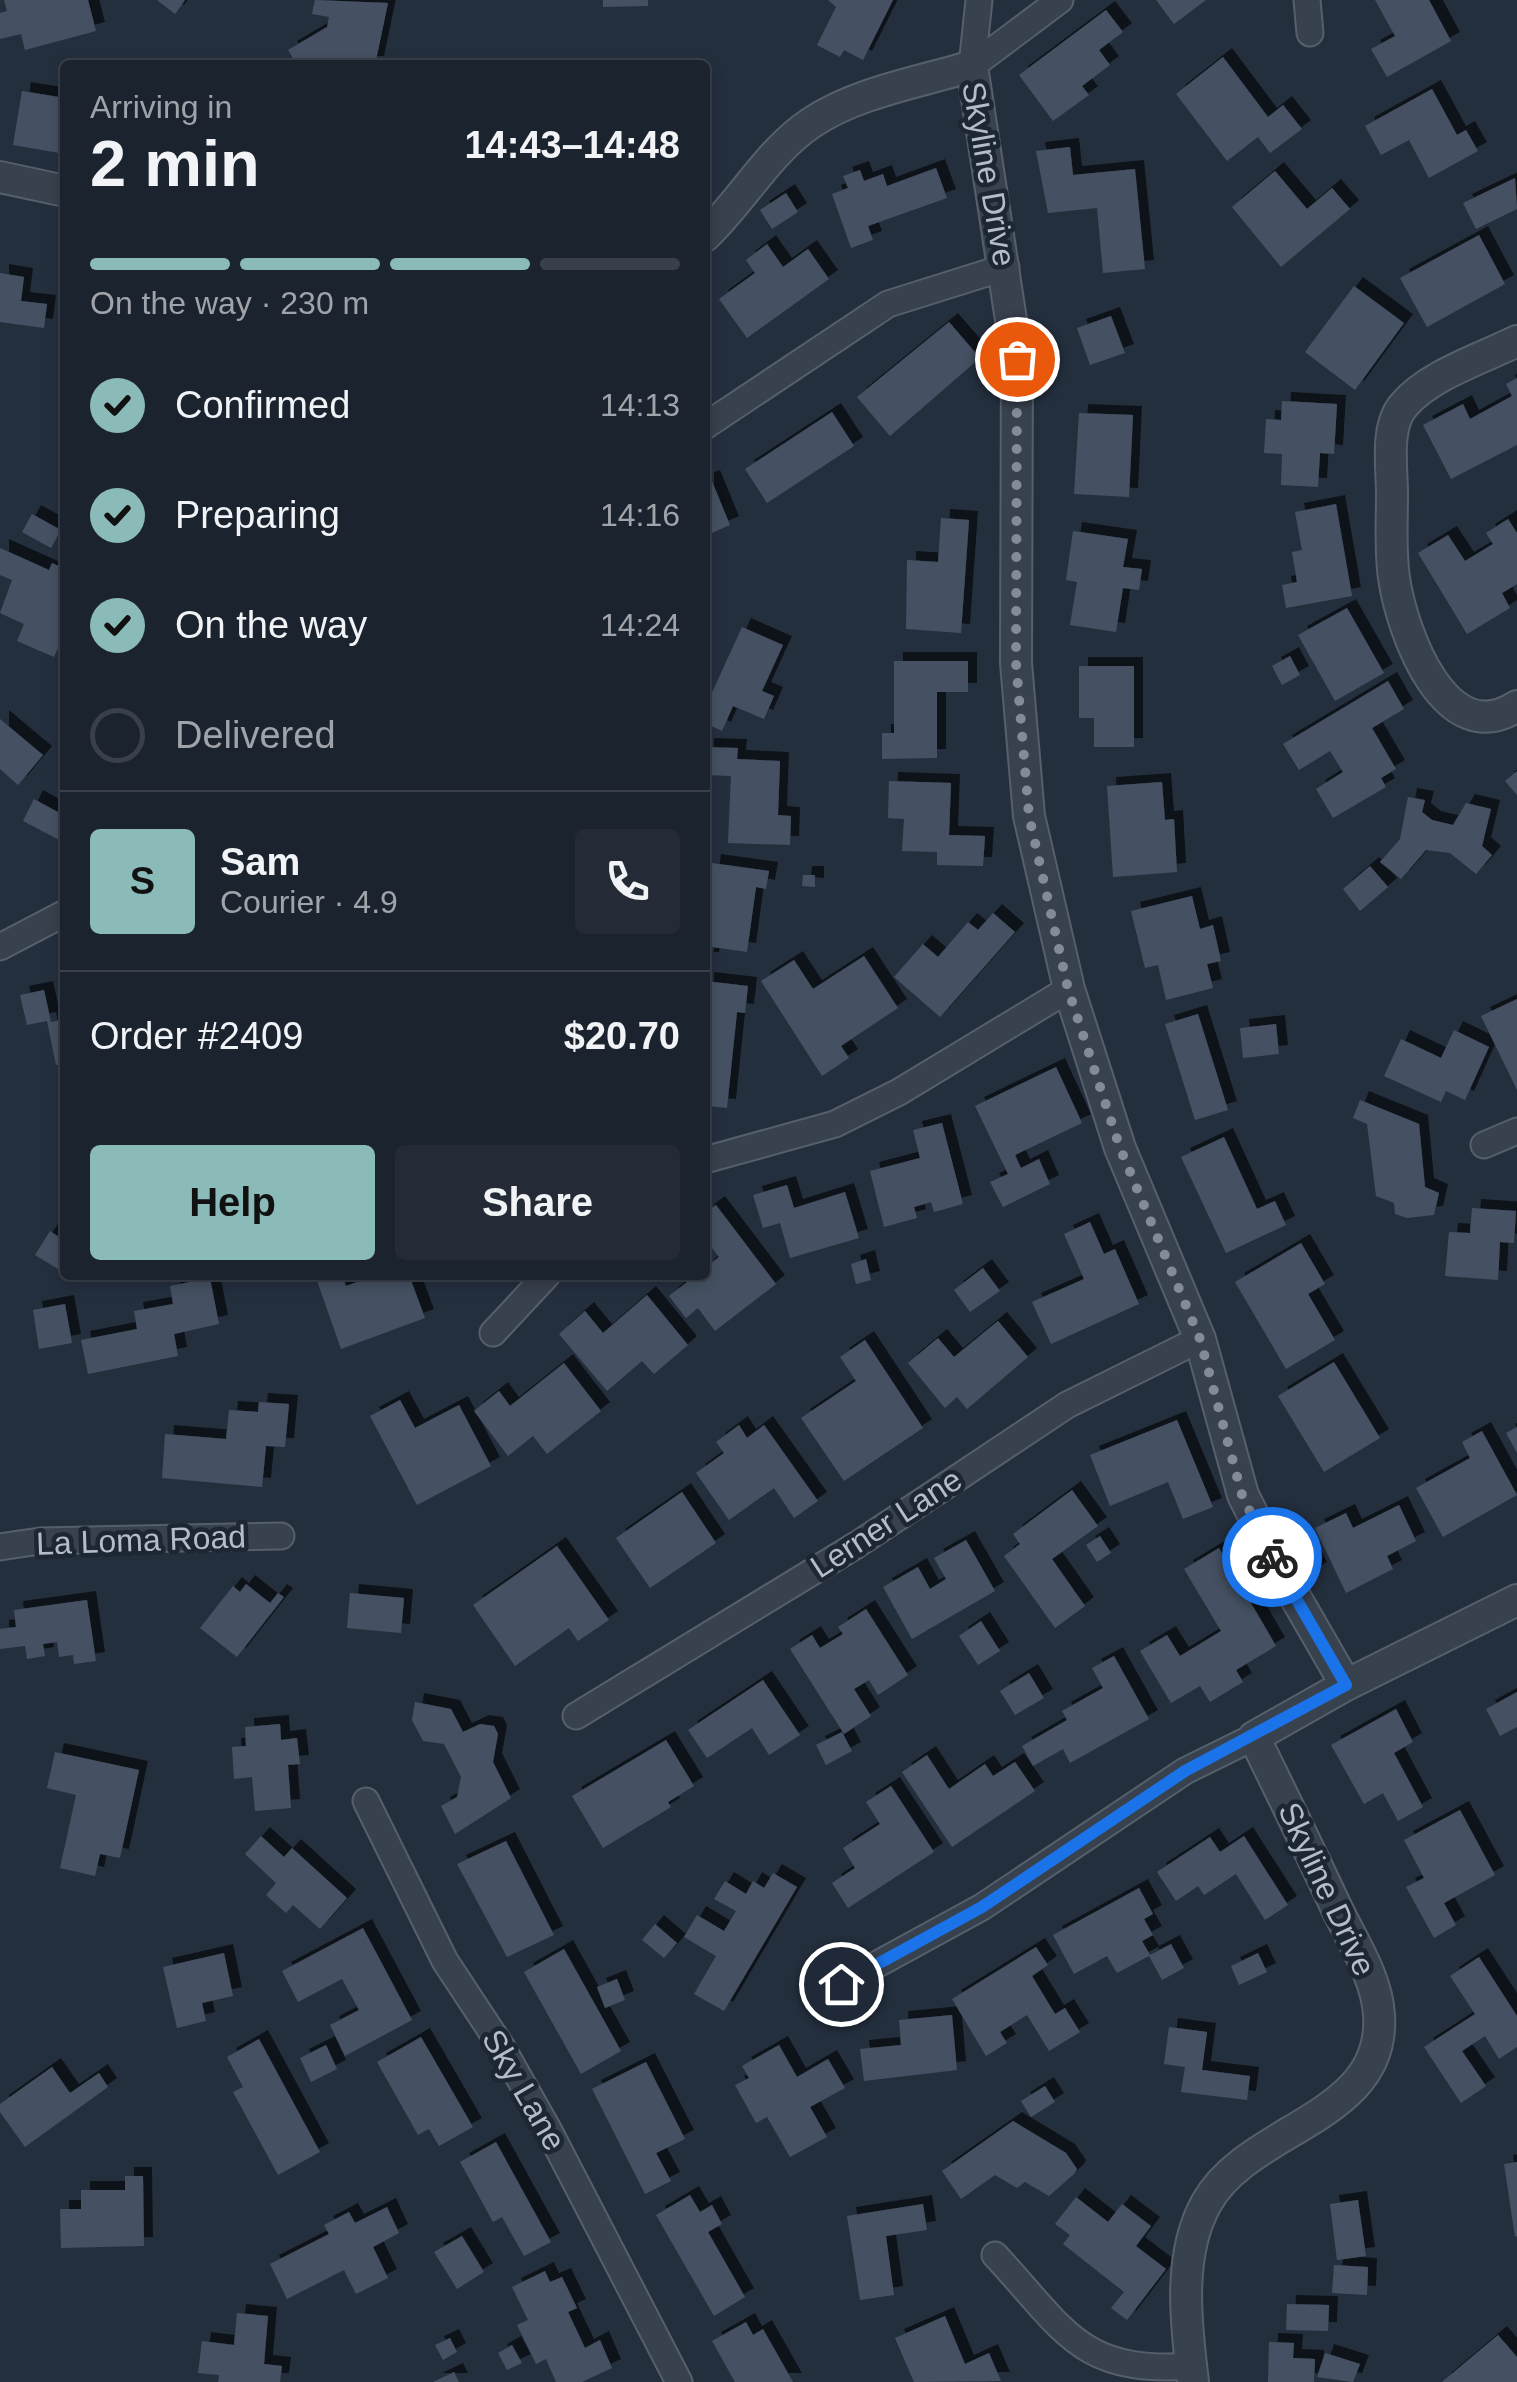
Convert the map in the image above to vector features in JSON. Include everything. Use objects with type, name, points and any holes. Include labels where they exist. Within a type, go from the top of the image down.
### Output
[{"type":"street","points":[[972,66],[979,0]]},
{"type":"street","points":[[972,66],[1060,0]]},
{"type":"street","points":[[1307,0],[1310,34]]},
{"type":"street","name":"Skyline Drive","points":[[710,231],[810,123],[848,103],[972,66],[1006,268],[1020,404],[1016,628],[1029,816],[1068,989],[1120,1148],[1200,1339],[1242,1495],[1286,1582],[1346,1685]]},
{"type":"street","points":[[0,177],[60,190]]},
{"type":"street","points":[[710,423],[888,304],[1006,268]]},
{"type":"street","points":[[1517,341],[1434,383],[1402,406],[1391,439],[1394,577],[1400,606],[1436,686],[1454,707],[1473,719],[1500,717],[1517,706]]},
{"type":"street","points":[[0,946],[60,916]]},
{"type":"street","points":[[710,1159],[834,1124],[899,1092],[1068,989]]},
{"type":"street","points":[[1484,1145],[1517,1131]]},
{"type":"street","points":[[492,1333],[542,1280]]},
{"type":"street","name":"Lerner Lane","points":[[576,1716],[858,1544],[1067,1405],[1200,1339]]},
{"type":"street","name":"La Loma Road","points":[[0,1547],[40,1542],[281,1536]]},
{"type":"street","points":[[841,1984],[982,1907],[1185,1771],[1517,1600]]},
{"type":"street","name":"Skyline Drive","points":[[1192,2374],[1189,2264],[1198,2221],[1208,2199],[1251,2155],[1340,2100],[1360,2082],[1372,2063],[1378,2040],[1375,1990],[1254,1737]]},
{"type":"street","name":"Sky Lane","points":[[366,1801],[445,1961],[549,2130],[678,2382]]},
{"type":"street","points":[[995,2255],[1076,2342],[1110,2363],[1192,2374]]},
{"type":"building","points":[[4,0],[88,0],[96,31],[25,50],[21,34],[0,39],[0,13],[7,11]]},
{"type":"building","points":[[157,0],[185,0],[175,14]]},
{"type":"building","points":[[315,0],[388,3],[376,60],[294,60],[288,50],[327,27],[329,17],[312,14]]},
{"type":"building","points":[[603,0],[648,0],[648,6],[603,7]]},
{"type":"building","points":[[828,0],[893,0],[863,60],[844,50],[840,57],[817,45],[836,7]]},
{"type":"building","points":[[1156,0],[1206,0],[1174,24]]},
{"type":"building","points":[[1375,0],[1429,0],[1451,41],[1387,77],[1371,49],[1395,36]]},
{"type":"building","points":[[1106,10],[1123,32],[1099,50],[1110,65],[1082,86],[1089,95],[1053,121],[1019,75]]},
{"type":"building","points":[[1223,57],[1268,117],[1283,105],[1302,129],[1270,153],[1258,137],[1227,161],[1176,94]]},
{"type":"building","points":[[1432,89],[1457,135],[1466,130],[1478,151],[1429,178],[1409,140],[1381,155],[1365,126]]},
{"type":"building","points":[[22,91],[60,97],[60,153],[13,145]]},
{"type":"building","points":[[1070,147],[1073,175],[1135,169],[1145,269],[1103,273],[1097,208],[1048,213],[1036,151]]},
{"type":"building","points":[[936,168],[947,198],[868,226],[873,240],[851,248],[832,194],[848,188],[843,176],[860,170],[864,181],[883,174],[887,186]]},
{"type":"building","points":[[1275,171],[1307,209],[1332,188],[1350,209],[1281,267],[1232,207]]},
{"type":"building","points":[[1515,178],[1517,209],[1476,229],[1463,203]]},
{"type":"building","points":[[786,193],[798,212],[772,229],[760,210]]},
{"type":"building","points":[[1479,235],[1505,284],[1427,327],[1400,278]]},
{"type":"building","points":[[767,244],[783,267],[808,249],[829,279],[747,338],[719,299],[755,273],[746,260]]},
{"type":"building","points":[[0,273],[24,277],[21,301],[47,304],[44,328],[0,322]]},
{"type":"building","points":[[1354,286],[1404,323],[1355,390],[1305,352]]},
{"type":"building","points":[[1111,316],[1125,353],[1090,365],[1077,328]]},
{"type":"building","points":[[949,322],[980,358],[890,436],[857,397]]},
{"type":"building","points":[[1517,378],[1517,445],[1451,479],[1423,425],[1463,404],[1470,419],[1512,396],[1506,384]]},
{"type":"building","points":[[1282,401],[1337,404],[1334,454],[1320,453],[1318,487],[1281,485],[1282,454],[1264,453],[1266,419],[1281,420]]},
{"type":"building","points":[[832,412],[854,446],[767,503],[745,469]]},
{"type":"building","points":[[1079,413],[1133,415],[1129,497],[1074,494]]},
{"type":"building","points":[[710,479],[730,525],[710,534]]},
{"type":"building","points":[[1336,504],[1352,596],[1286,608],[1282,585],[1297,582],[1292,552],[1302,550],[1295,512]]},
{"type":"building","points":[[32,514],[60,529],[51,548],[22,532]]},
{"type":"building","points":[[941,518],[969,520],[961,633],[906,629],[907,560],[938,562]]},
{"type":"building","points":[[1508,519],[1517,533],[1517,584],[1502,593],[1510,608],[1467,634],[1418,553],[1448,535],[1465,561],[1493,544],[1486,533]]},
{"type":"building","points":[[1073,531],[1128,539],[1123,567],[1142,569],[1139,590],[1123,588],[1116,632],[1070,625],[1077,582],[1066,580]]},
{"type":"building","points":[[0,548],[49,570],[52,563],[60,567],[60,644],[54,657],[17,641],[24,624],[0,613],[12,580],[0,575]]},
{"type":"building","points":[[1347,608],[1384,673],[1335,701],[1298,635]]},
{"type":"building","points":[[742,627],[783,645],[762,691],[774,696],[764,719],[733,706],[722,731],[710,725],[710,697]]},
{"type":"building","points":[[1290,656],[1300,675],[1282,685],[1272,666]]},
{"type":"building","points":[[894,661],[968,661],[968,692],[937,692],[937,758],[882,759],[882,733],[894,733]]},
{"type":"building","points":[[1079,666],[1134,666],[1134,747],[1094,747],[1094,718],[1079,718]]},
{"type":"building","points":[[1388,681],[1404,709],[1372,728],[1396,769],[1381,778],[1386,787],[1333,818],[1316,789],[1343,772],[1330,751],[1299,770],[1283,744]]},
{"type":"building","points":[[0,719],[43,755],[18,785],[0,769]]},
{"type":"building","points":[[710,747],[738,748],[737,759],[780,761],[778,815],[791,816],[790,845],[728,843],[731,776],[710,775]]},
{"type":"building","points":[[1517,771],[1517,795],[1505,781]]},
{"type":"building","points":[[889,781],[951,783],[949,835],[985,836],[983,866],[937,865],[937,852],[902,851],[904,819],[888,818]]},
{"type":"building","points":[[1162,782],[1165,820],[1174,819],[1177,872],[1113,877],[1107,786]]},
{"type":"building","points":[[1408,797],[1425,800],[1422,812],[1432,820],[1453,825],[1466,803],[1491,809],[1482,846],[1492,855],[1476,874],[1450,853],[1426,850],[1401,879],[1380,862],[1400,839]]},
{"type":"building","points":[[34,799],[60,813],[60,840],[23,821]]},
{"type":"building","points":[[712,863],[769,871],[766,889],[756,887],[747,952],[712,947],[710,961]]},
{"type":"building","points":[[1370,866],[1388,887],[1360,911],[1343,889]]},
{"type":"building","points":[[803,875],[815,875],[815,887],[802,886]]},
{"type":"building","points":[[1192,896],[1200,929],[1213,925],[1221,961],[1207,964],[1213,988],[1166,1000],[1158,965],[1145,968],[1131,911]]},
{"type":"building","points":[[993,913],[1015,932],[940,1017],[894,977],[923,944],[938,957],[968,922],[978,930]]},
{"type":"building","points":[[864,956],[898,1008],[841,1046],[849,1058],[822,1076],[761,981],[794,960],[813,989]]},
{"type":"building","points":[[710,982],[748,986],[745,1013],[737,1012],[727,1108],[710,1106]]},
{"type":"building","points":[[44,990],[51,1022],[60,1020],[60,1064],[56,1065],[47,1021],[27,1025],[20,995]]},
{"type":"building","points":[[1517,999],[1517,1090],[1481,1016]]},
{"type":"building","points":[[1198,1014],[1228,1110],[1195,1120],[1165,1024]]},
{"type":"building","points":[[1276,1024],[1279,1054],[1243,1058],[1240,1028]]},
{"type":"building","points":[[1454,1030],[1489,1047],[1465,1100],[1446,1091],[1441,1102],[1384,1076],[1401,1039],[1441,1058]]},
{"type":"building","points":[[1056,1067],[1082,1123],[1015,1155],[1021,1168],[1039,1159],[1050,1184],[1003,1207],[990,1182],[1008,1174],[975,1106]]},
{"type":"building","points":[[1360,1100],[1419,1124],[1425,1187],[1439,1193],[1434,1215],[1407,1218],[1395,1214],[1394,1203],[1376,1196],[1367,1124],[1353,1118]]},
{"type":"building","points":[[942,1123],[963,1204],[934,1212],[931,1202],[914,1207],[917,1218],[884,1227],[870,1171],[920,1158],[913,1130]]},
{"type":"building","points":[[1224,1137],[1257,1209],[1275,1201],[1286,1225],[1226,1253],[1181,1157]]},
{"type":"building","points":[[787,1185],[794,1208],[845,1192],[859,1238],[790,1258],[780,1223],[763,1228],[753,1195]]},
{"type":"building","points":[[716,1205],[776,1284],[715,1331],[698,1308],[686,1318],[669,1296],[690,1280],[710,1280],[710,1264],[719,1257],[710,1245],[710,1209]]},
{"type":"building","points":[[1472,1208],[1516,1211],[1514,1243],[1500,1242],[1498,1280],[1445,1276],[1449,1232],[1470,1233]]},
{"type":"building","points":[[1090,1222],[1104,1254],[1115,1249],[1139,1304],[1051,1344],[1032,1302],[1084,1279],[1064,1234]]},
{"type":"building","points":[[50,1231],[60,1238],[58,1269],[35,1255]]},
{"type":"building","points":[[1301,1243],[1325,1284],[1308,1294],[1335,1340],[1286,1369],[1235,1282]]},
{"type":"building","points":[[866,1259],[871,1280],[856,1284],[851,1264]]},
{"type":"building","points":[[983,1268],[1000,1291],[970,1312],[954,1290]]},
{"type":"building","points":[[210,1280],[219,1324],[174,1334],[178,1356],[88,1374],[81,1340],[137,1329],[134,1311],[173,1304],[170,1286]]},
{"type":"building","points":[[317,1280],[344,1280],[346,1286],[363,1280],[411,1280],[425,1318],[341,1349]]},
{"type":"building","points":[[647,1295],[688,1345],[654,1374],[642,1361],[607,1391],[559,1334],[585,1311],[603,1333]]},
{"type":"building","points":[[65,1304],[72,1343],[39,1349],[33,1310]]},
{"type":"building","points":[[998,1321],[1028,1357],[967,1409],[957,1397],[945,1408],[908,1363],[938,1338],[954,1357]]},
{"type":"building","points":[[865,1340],[923,1428],[844,1481],[801,1418],[856,1381],[840,1357]]},
{"type":"building","points":[[1334,1362],[1380,1438],[1324,1472],[1278,1396]]},
{"type":"building","points":[[564,1363],[601,1411],[547,1454],[533,1436],[508,1456],[474,1411],[499,1391],[510,1406]]},
{"type":"building","points":[[400,1400],[415,1428],[459,1405],[491,1466],[417,1505],[370,1416]]},
{"type":"building","points":[[259,1402],[289,1404],[285,1447],[266,1446],[262,1487],[162,1478],[165,1434],[226,1439],[229,1410],[258,1412]]},
{"type":"building","points":[[1177,1420],[1213,1507],[1183,1519],[1168,1482],[1110,1506],[1090,1455]]},
{"type":"building","points":[[739,1425],[747,1438],[764,1425],[818,1501],[794,1518],[774,1488],[729,1520],[696,1473],[724,1453],[716,1442]]},
{"type":"building","points":[[1517,1427],[1517,1453],[1506,1433]]},
{"type":"building","points":[[1482,1431],[1517,1495],[1443,1537],[1416,1488],[1470,1458],[1462,1442]]},
{"type":"building","points":[[1072,1490],[1098,1526],[1052,1559],[1085,1606],[1055,1628],[1004,1556],[1020,1544],[1013,1534]]},
{"type":"building","points":[[682,1492],[716,1543],[650,1588],[616,1538]]},
{"type":"building","points":[[1399,1505],[1416,1541],[1387,1556],[1393,1569],[1346,1593],[1315,1528],[1346,1513],[1353,1528]]},
{"type":"building","points":[[1100,1536],[1111,1553],[1097,1562],[1086,1545]]},
{"type":"building","points":[[966,1540],[995,1591],[912,1639],[883,1587],[918,1567],[930,1589],[946,1579],[934,1558]]},
{"type":"building","points":[[557,1546],[609,1620],[578,1641],[569,1628],[515,1666],[473,1605]]},
{"type":"building","points":[[1219,1548],[1276,1646],[1236,1670],[1243,1682],[1210,1702],[1200,1686],[1171,1703],[1140,1651],[1167,1635],[1180,1656],[1221,1631],[1184,1569]]},
{"type":"building","points":[[1308,1551],[1318,1571],[1307,1577],[1297,1556]]},
{"type":"building","points":[[246,1584],[270,1603],[278,1593],[284,1597],[237,1657],[200,1628],[233,1586],[240,1592]]},
{"type":"building","points":[[350,1593],[404,1598],[401,1633],[347,1628]]},
{"type":"building","points":[[87,1600],[96,1661],[74,1664],[73,1655],[59,1657],[57,1642],[43,1644],[45,1656],[27,1659],[25,1646],[0,1649],[0,1629],[16,1627],[14,1610]]},
{"type":"building","points":[[866,1609],[908,1675],[878,1695],[869,1680],[854,1689],[871,1716],[844,1734],[790,1649],[812,1635],[820,1648],[843,1634],[838,1627]]},
{"type":"building","points":[[981,1621],[1000,1651],[978,1665],[959,1636]]},
{"type":"building","points":[[1114,1656],[1149,1719],[1070,1763],[1063,1749],[1033,1766],[1022,1746],[1067,1720],[1062,1711],[1103,1688],[1092,1668]]},
{"type":"building","points":[[1029,1673],[1044,1698],[1015,1715],[1000,1691]]},
{"type":"building","points":[[763,1680],[800,1735],[769,1755],[752,1728],[707,1758],[688,1730]]},
{"type":"building","points":[[1517,1692],[1517,1727],[1500,1736],[1486,1709]]},
{"type":"building","points":[[415,1702],[451,1709],[463,1732],[480,1724],[494,1726],[498,1734],[493,1762],[511,1798],[455,1834],[441,1806],[457,1797],[461,1777],[444,1744],[423,1741],[412,1720]]},
{"type":"building","points":[[1396,1709],[1413,1742],[1394,1753],[1423,1807],[1398,1821],[1383,1793],[1364,1804],[1331,1745]]},
{"type":"building","points":[[280,1724],[281,1740],[297,1738],[300,1764],[288,1765],[291,1808],[255,1811],[252,1777],[234,1779],[232,1747],[246,1746],[245,1727]]},
{"type":"building","points":[[842,1732],[852,1751],[826,1765],[816,1745]]},
{"type":"building","points":[[666,1740],[694,1786],[668,1802],[671,1807],[603,1848],[572,1796]]},
{"type":"building","points":[[55,1752],[139,1770],[120,1858],[100,1854],[95,1876],[60,1868],[76,1795],[47,1788]]},
{"type":"building","points":[[927,1755],[949,1789],[985,1764],[993,1776],[1015,1762],[1035,1791],[952,1847],[902,1772]]},
{"type":"building","points":[[891,1786],[934,1852],[848,1908],[832,1883],[855,1868],[843,1848],[880,1824],[866,1802]]},
{"type":"building","points":[[1460,1810],[1495,1875],[1444,1903],[1456,1925],[1434,1938],[1406,1887],[1424,1878],[1404,1840]]},
{"type":"building","points":[[261,1836],[284,1857],[292,1848],[347,1898],[320,1929],[293,1905],[286,1913],[266,1895],[276,1883],[245,1854]]},
{"type":"building","points":[[1244,1836],[1288,1905],[1265,1920],[1236,1874],[1204,1895],[1198,1886],[1176,1901],[1157,1872],[1210,1837],[1220,1852]]},
{"type":"building","points":[[506,1841],[554,1935],[507,1957],[457,1864]]},
{"type":"building","points":[[773,1873],[797,1887],[724,2011],[694,1994],[716,1956],[684,1937],[697,1915],[724,1931],[736,1911],[714,1899],[725,1881],[746,1894],[753,1881],[764,1888]]},
{"type":"building","points":[[1139,1888],[1153,1914],[1144,1919],[1153,1935],[1142,1941],[1150,1955],[1171,1944],[1184,1968],[1162,1980],[1149,1956],[1117,1973],[1107,1956],[1074,1974],[1053,1935]]},
{"type":"building","points":[[655,1924],[677,1943],[664,1958],[642,1940]]},
{"type":"building","points":[[363,1928],[412,2020],[345,2056],[330,2025],[359,2010],[342,1979],[298,2002],[282,1971]]},
{"type":"building","points":[[1036,1947],[1048,1965],[1032,1976],[1055,2014],[1065,2008],[1080,2032],[1049,2051],[1027,2015],[1000,2032],[1007,2043],[986,2056],[952,1999]]},
{"type":"building","points":[[564,1949],[621,2051],[581,2074],[524,1972]]},
{"type":"building","points":[[224,1953],[233,1996],[202,2003],[206,2021],[177,2028],[163,1967]]},
{"type":"building","points":[[1258,1953],[1267,1972],[1239,1985],[1231,1966]]},
{"type":"building","points":[[1479,1957],[1517,2016],[1517,2047],[1499,2059],[1485,2036],[1462,2051],[1486,2086],[1461,2103],[1424,2047],[1475,2014],[1450,1976]]},
{"type":"building","points":[[617,1979],[625,2000],[605,2008],[597,1987]]},
{"type":"building","points":[[952,2015],[957,2070],[864,2081],[860,2049],[901,2045],[899,2020]]},
{"type":"building","points":[[1169,2027],[1207,2032],[1202,2070],[1250,2076],[1247,2100],[1181,2092],[1185,2067],[1164,2064]]},
{"type":"building","points":[[421,2037],[473,2127],[439,2146],[429,2129],[418,2135],[377,2062]]},
{"type":"building","points":[[259,2039],[320,2152],[278,2175],[233,2092],[243,2087],[227,2057]]},
{"type":"building","points":[[326,2045],[337,2069],[311,2082],[300,2058]]},
{"type":"building","points":[[779,2045],[797,2077],[828,2059],[845,2088],[810,2107],[827,2137],[790,2157],[767,2117],[756,2123],[735,2085],[749,2078],[742,2066]]},
{"type":"building","points":[[646,2062],[685,2139],[656,2153],[671,2181],[645,2194],[592,2089]]},
{"type":"building","points":[[52,2067],[70,2093],[99,2073],[108,2087],[25,2147],[0,2112],[0,2104]]},
{"type":"building","points":[[1045,2086],[1055,2102],[1031,2117],[1021,2101]]},
{"type":"building","points":[[1013,2121],[1066,2153],[1077,2169],[1074,2174],[1049,2196],[1025,2182],[1017,2188],[995,2175],[961,2199],[942,2171]]},
{"type":"building","points":[[496,2142],[551,2242],[524,2256],[502,2217],[493,2222],[460,2162]]},
{"type":"building","points":[[1517,2162],[1517,2236],[1515,2237],[1504,2164]]},
{"type":"building","points":[[125,2176],[143,2176],[144,2246],[61,2248],[60,2209],[81,2209],[81,2190],[125,2190]]},
{"type":"building","points":[[690,2195],[700,2212],[712,2205],[722,2224],[708,2232],[745,2297],[714,2316],[656,2215]]},
{"type":"building","points":[[1076,2197],[1108,2222],[1122,2204],[1151,2226],[1136,2246],[1166,2269],[1127,2320],[1111,2308],[1124,2292],[1063,2244],[1070,2235],[1055,2224]]},
{"type":"building","points":[[1358,2200],[1366,2256],[1337,2260],[1330,2204]]},
{"type":"building","points":[[923,2204],[927,2230],[886,2236],[894,2295],[860,2300],[847,2216]]},
{"type":"building","points":[[387,2207],[399,2233],[373,2247],[388,2278],[356,2294],[344,2270],[287,2299],[270,2264],[329,2234],[324,2225],[349,2212],[355,2223]]},
{"type":"building","points":[[462,2236],[484,2272],[457,2289],[434,2252]]},
{"type":"building","points":[[1334,2265],[1368,2267],[1367,2295],[1332,2293]]},
{"type":"building","points":[[545,2271],[550,2282],[562,2277],[577,2308],[568,2312],[585,2348],[600,2340],[612,2368],[582,2382],[556,2382],[546,2359],[536,2364],[517,2325],[528,2320],[512,2287]]},
{"type":"building","points":[[1287,2304],[1329,2305],[1328,2331],[1286,2330]]},
{"type":"building","points":[[237,2313],[268,2316],[264,2364],[282,2366],[280,2382],[218,2382],[219,2375],[198,2373],[202,2341],[234,2345]]},
{"type":"building","points":[[945,2316],[965,2364],[989,2353],[1001,2381],[914,2382],[895,2338]]},
{"type":"building","points":[[746,2322],[753,2335],[763,2329],[793,2382],[735,2382],[712,2341]]},
{"type":"building","points":[[1498,2335],[1517,2357],[1517,2382],[1442,2382]]},
{"type":"building","points":[[450,2338],[457,2352],[443,2360],[435,2345]]},
{"type":"building","points":[[1269,2342],[1294,2343],[1293,2358],[1315,2359],[1314,2382],[1268,2382]]},
{"type":"building","points":[[512,2345],[522,2363],[507,2370],[498,2353]]},
{"type":"building","points":[[1325,2353],[1360,2364],[1353,2382],[1317,2377]]},
{"type":"building","points":[[454,2372],[459,2382],[433,2382]]},
{"type":"way so far","points":[[1017,359],[1020,404],[1016,663],[1029,816],[1068,989],[1120,1148],[1200,1339],[1242,1495],[1272,1557]]},
{"type":"route","points":[[841,1984],[982,1907],[1185,1771],[1346,1685],[1272,1557]]}]
